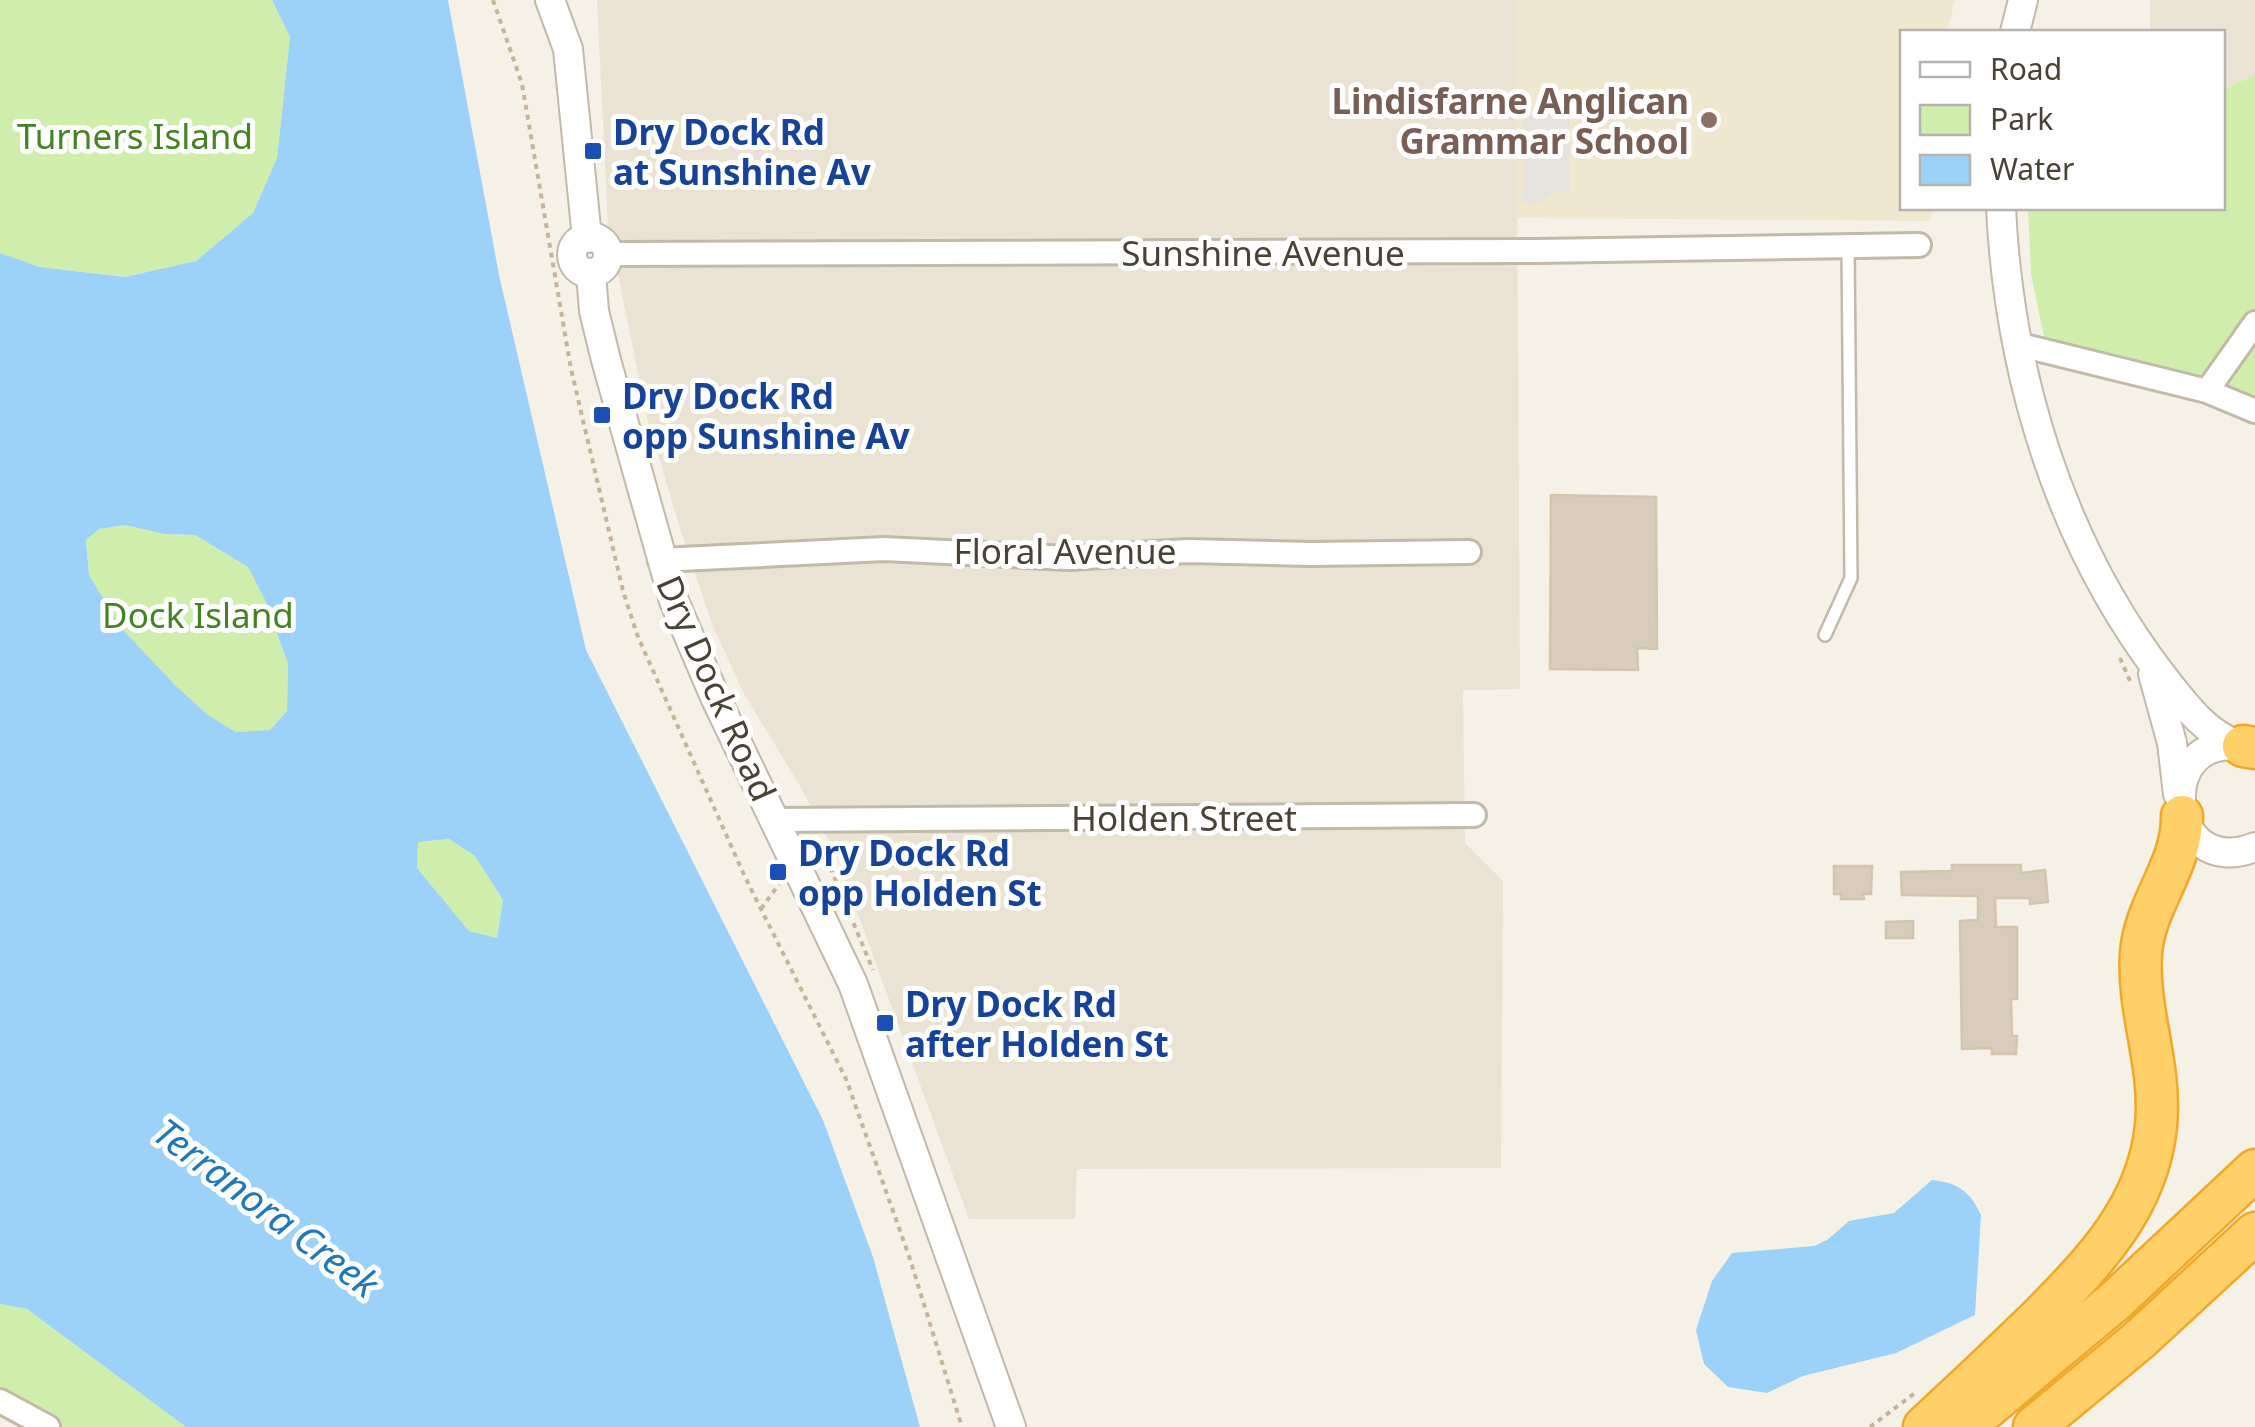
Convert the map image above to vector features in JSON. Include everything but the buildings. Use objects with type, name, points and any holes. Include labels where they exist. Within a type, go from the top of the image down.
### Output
[{"type":"highway","points":[[1920,1410],[2089,1268],[2124,1222],[2148,1173],[2156,1127],[2157,1074],[2143,996],[2141,950],[2153,902],[2179,852],[2181,809]]},
{"type":"highway","points":[[1964,1427],[2115,1301],[2255,1170]]},
{"type":"highway","points":[[2034,1427],[2139,1340],[2255,1233]]},
{"type":"street","name":"Dry Dock Road","points":[[550,0],[568,50],[595,255],[594,310],[660,560],[683,625],[860,1000],[1011,1427]]},
{"type":"street","points":[[2016,30],[2023,0]]},
{"type":"street","points":[[2001,210],[2005,276],[2016,344],[2039,431],[2072,520],[2169,729],[2181,809],[2198,840],[2218,850],[2239,852],[2255,847]]},
{"type":"street","name":"Sunshine Avenue","points":[[595,255],[1918,245]]},
{"type":"street","points":[[2207,391],[2255,324]]},
{"type":"street","points":[[2016,344],[2207,391],[2255,411]]},
{"type":"street","name":"Floral Avenue","points":[[660,560],[884,549],[1069,558],[1188,551],[1470,552]]},
{"type":"street","points":[[2130,649],[2214,732],[2248,748]]},
{"type":"street","points":[[2181,809],[2183,778],[2196,760],[2215,748],[2248,748]]},
{"type":"street","name":"Holden Street","points":[[775,820],[1474,815]]},
{"type":"street","points":[[0,1401],[48,1427]]},
{"type":"lane","points":[[1825,635],[1850,578],[1848,246]]},
{"type":"path","points":[[493,0],[522,84],[571,369],[623,591],[638,637],[761,909],[846,1079],[909,1256],[962,1427]]},
{"type":"path","points":[[2130,649],[2132,686]]},
{"type":"path","points":[[761,909],[779,884]]},
{"type":"path","points":[[1870,1427],[1920,1410]]},
{"type":"shaded area","points":[[597,0],[1516,0],[1520,689],[1463,690],[1465,843],[1503,881],[1501,1168],[1077,1169],[1075,1219],[969,1219],[836,854],[743,692],[712,624],[680,528],[647,418],[608,225]]},
{"type":"shaded area","name":"Lindisfarne Anglican Grammar School","points":[[1516,0],[1955,0],[1948,30],[1900,30],[1900,210],[1934,210],[1929,221],[1516,218]]},
{"type":"shaded area","points":[[2150,0],[2255,0],[2255,75],[2225,89],[2225,30],[2150,30]]},
{"type":"shaded area","points":[[1522,112],[1569,112],[1569,192],[1554,192],[1537,203],[1524,202]]},
{"type":"green space","name":"Turners Island","points":[[0,0],[272,0],[290,37],[277,158],[253,213],[196,261],[125,277],[40,267],[0,253]]},
{"type":"green space","points":[[2255,75],[2255,422],[2220,407],[2049,361],[2031,274],[2028,210],[2225,210],[2225,89]]},
{"type":"green space","name":"Dock Island","points":[[127,525],[163,534],[195,535],[248,567],[265,600],[288,664],[287,711],[270,730],[236,732],[208,715],[121,629],[89,575],[86,539],[99,529]]},
{"type":"green space","points":[[449,839],[475,856],[503,900],[497,938],[469,931],[417,868],[418,842]]},
{"type":"green space","points":[[0,1304],[27,1309],[186,1427],[63,1427],[0,1390]]},
{"type":"water","name":"Terranora Creek","points":[[272,0],[448,0],[499,275],[586,650],[823,1120],[873,1257],[920,1427],[186,1427],[27,1309],[0,1304],[0,253],[40,267],[125,277],[196,261],[253,213],[277,158],[290,37]],"holes":[[[126,525],[163,534],[195,535],[248,567],[265,600],[288,664],[287,711],[270,730],[236,732],[208,715],[121,628],[89,575],[86,540],[99,529]],[[449,839],[475,856],[503,900],[497,938],[469,931],[417,868],[418,842]]]},
{"type":"water","points":[[1932,1180],[1962,1190],[1981,1215],[1975,1315],[1896,1353],[1803,1376],[1767,1393],[1728,1387],[1704,1364],[1696,1330],[1712,1281],[1732,1253],[1814,1246],[1849,1221],[1894,1213]]},
{"type":"place","name":"Lindisfarne Anglican Grammar School","points":[[1709,120]]},
{"type":"place","name":"Dry Dock Rd at Sunshine Av","points":[[593,151]]},
{"type":"place","name":"Dry Dock Rd opp Sunshine Av","points":[[602,415]]},
{"type":"place","name":"Dry Dock Rd opp Holden St","points":[[778,872]]},
{"type":"place","name":"Dry Dock Rd after Holden St","points":[[885,1023]]}]
